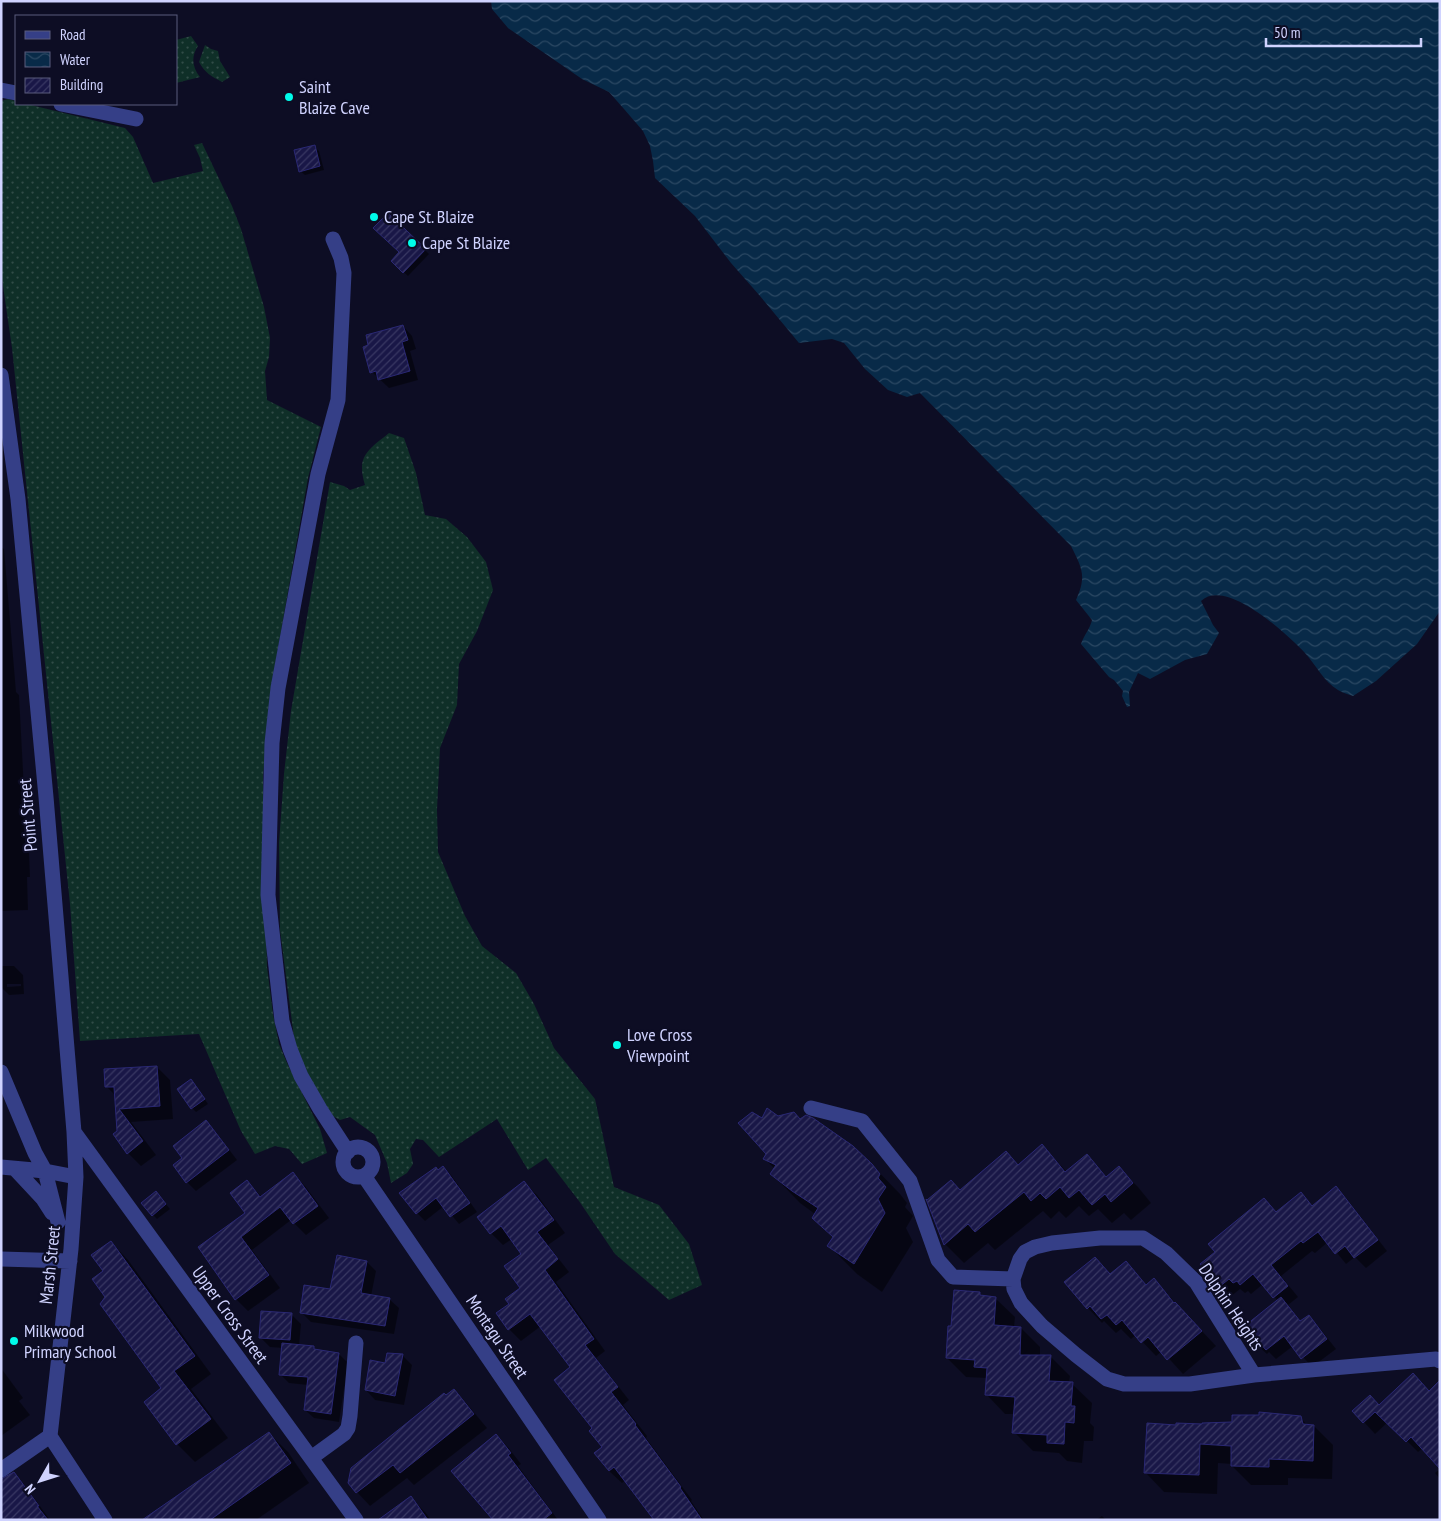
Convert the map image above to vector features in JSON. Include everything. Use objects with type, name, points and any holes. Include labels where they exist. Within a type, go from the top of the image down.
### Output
[{"type":"street","points":[[1,90],[15,94]]},
{"type":"street","points":[[66,105],[136,119]]},
{"type":"street","points":[[333,239],[341,258],[344,273],[338,400],[318,474],[278,688],[272,743],[268,895],[282,1021],[290,1049],[301,1076],[315,1101],[348,1152],[360,1147],[371,1154],[373,1158],[371,1170],[364,1176]]},
{"type":"street","name":"Point Street","points":[[1,375],[18,500],[44,777],[74,1132],[76,1177]]},
{"type":"street","points":[[1,1072],[35,1153],[45,1171],[58,1222],[70,1255],[1,1260]]},
{"type":"street","points":[[812,1108],[862,1121],[910,1181],[938,1260],[953,1277],[1013,1279]]},
{"type":"street","name":"Upper Cross Street","points":[[74,1132],[356,1520]]},
{"type":"street","name":"Montagu Street","points":[[348,1152],[344,1160],[345,1169],[351,1175],[364,1176],[599,1520]]},
{"type":"street","points":[[8,1168],[45,1171],[76,1177]]},
{"type":"street","points":[[8,1168],[43,1199],[58,1222]]},
{"type":"street","name":"Marsh Street","points":[[50,1436],[70,1255],[76,1177]]},
{"type":"street","name":"Dolphin Heights","points":[[1254,1374],[1196,1282],[1166,1253],[1143,1238],[1100,1238],[1052,1243],[1035,1247],[1025,1252],[1020,1259],[1013,1279],[1014,1289],[1022,1303],[1042,1326],[1076,1355],[1107,1379],[1124,1384],[1190,1384],[1254,1374],[1438,1360]]},
{"type":"street","points":[[311,1458],[344,1434],[348,1428],[356,1343]]},
{"type":"street","points":[[1,1470],[50,1436],[105,1520]]},
{"type":"green space","points":[[191,36],[198,46],[193,62],[200,77],[178,82],[178,39]]},
{"type":"green space","points":[[205,45],[218,51],[220,61],[230,77],[222,82],[209,74],[199,62]]},
{"type":"green space","points":[[8,99],[15,101],[15,105],[31,105],[125,128],[133,137],[153,183],[203,171],[194,145],[202,143],[241,229],[264,307],[270,338],[269,357],[265,371],[267,400],[321,427],[308,478],[270,694],[263,777],[267,967],[273,1014],[279,1044],[320,1129],[327,1153],[302,1164],[289,1149],[275,1146],[255,1154],[241,1131],[199,1034],[80,1041],[70,904],[12,348],[1,272],[1,101]]},
{"type":"green space","points":[[389,433],[404,438],[416,473],[425,515],[446,519],[467,537],[486,562],[493,590],[477,631],[459,664],[457,705],[440,748],[437,810],[438,852],[465,916],[482,946],[516,973],[534,1004],[554,1048],[595,1099],[614,1187],[659,1205],[689,1244],[702,1285],[669,1300],[615,1254],[579,1201],[546,1158],[528,1170],[497,1119],[439,1157],[423,1140],[416,1139],[410,1149],[413,1164],[407,1173],[391,1183],[387,1163],[375,1135],[350,1117],[340,1120],[331,1115],[313,1087],[295,1045],[280,930],[279,843],[291,711],[330,482],[350,490],[365,485],[362,467],[363,460],[370,449]]},
{"type":"water","points":[[491,1],[1440,1],[1440,611],[1417,644],[1376,681],[1353,696],[1333,687],[1297,645],[1256,611],[1225,596],[1212,596],[1201,601],[1219,633],[1207,654],[1185,660],[1150,679],[1138,673],[1129,692],[1130,706],[1127,707],[1122,696],[1123,691],[1081,644],[1092,620],[1076,600],[1081,585],[1082,572],[1071,546],[920,393],[907,397],[888,390],[865,369],[844,343],[832,339],[799,343],[731,263],[695,216],[655,178],[650,146],[643,131],[609,92],[582,79],[508,28],[492,9]]},
{"type":"building","points":[[315,145],[320,166],[299,172],[294,150]]},
{"type":"building","name":"Cape St Blaize","points":[[388,213],[426,249],[403,273],[391,261],[399,252],[373,228]]},
{"type":"building","points":[[403,325],[408,340],[402,342],[410,371],[378,380],[376,371],[370,373],[363,347],[368,345],[366,335]]},
{"type":"building","points":[[157,1066],[160,1106],[119,1109],[143,1141],[127,1154],[113,1134],[117,1131],[114,1087],[105,1087],[104,1069]]},
{"type":"building","points":[[191,1079],[205,1099],[191,1109],[177,1089]]},
{"type":"building","points":[[767,1108],[778,1116],[794,1112],[800,1119],[806,1115],[813,1118],[853,1146],[880,1174],[878,1178],[886,1187],[878,1199],[885,1213],[854,1264],[827,1246],[833,1237],[812,1218],[818,1208],[770,1174],[776,1165],[763,1159],[766,1154],[738,1123],[752,1112],[762,1118]]},
{"type":"building","points":[[206,1120],[229,1150],[186,1183],[173,1165],[182,1158],[173,1146]]},
{"type":"building","points":[[1042,1144],[1065,1172],[1087,1154],[1106,1177],[1119,1166],[1133,1183],[1111,1202],[1105,1194],[1092,1205],[1079,1190],[1069,1198],[1060,1187],[1046,1199],[1040,1193],[1031,1201],[1024,1192],[975,1232],[968,1224],[944,1245],[926,1199],[951,1180],[960,1190],[1006,1151],[1018,1165]]},
{"type":"building","points":[[443,1166],[470,1203],[450,1217],[436,1198],[416,1214],[399,1193],[436,1167],[438,1170]]},
{"type":"building","points":[[293,1172],[318,1206],[293,1224],[280,1207],[241,1237],[269,1275],[235,1300],[198,1247],[245,1213],[230,1193],[247,1180],[260,1197]]},
{"type":"building","points":[[524,1181],[554,1220],[537,1232],[558,1259],[545,1270],[594,1339],[585,1345],[618,1387],[611,1392],[681,1487],[702,1520],[654,1520],[614,1467],[609,1471],[594,1453],[602,1447],[589,1431],[592,1428],[554,1380],[570,1367],[530,1314],[508,1330],[496,1313],[509,1304],[505,1299],[520,1288],[504,1266],[521,1254],[501,1226],[490,1234],[477,1217]]},
{"type":"building","points":[[1336,1186],[1378,1240],[1354,1258],[1345,1246],[1335,1254],[1318,1232],[1303,1243],[1301,1241],[1271,1265],[1288,1286],[1273,1298],[1253,1274],[1240,1285],[1237,1281],[1233,1283],[1229,1279],[1219,1287],[1200,1264],[1215,1252],[1208,1244],[1264,1198],[1276,1212],[1301,1192],[1312,1206]]},
{"type":"building","points":[[156,1191],[166,1204],[152,1216],[141,1203]]},
{"type":"building","points":[[111,1241],[195,1356],[174,1371],[211,1419],[176,1445],[144,1402],[161,1388],[100,1304],[105,1297],[92,1279],[103,1271],[91,1255]]},
{"type":"building","points":[[337,1255],[367,1261],[361,1293],[390,1298],[385,1326],[300,1313],[304,1285],[330,1289]]},
{"type":"building","points":[[1095,1257],[1110,1274],[1126,1261],[1146,1285],[1154,1278],[1174,1303],[1202,1331],[1167,1360],[1148,1337],[1141,1343],[1122,1320],[1116,1325],[1107,1315],[1101,1319],[1090,1306],[1087,1309],[1064,1282]]},
{"type":"building","points":[[954,1290],[980,1292],[980,1295],[996,1297],[994,1325],[1021,1327],[1020,1355],[1051,1355],[1049,1381],[1073,1382],[1071,1406],[1075,1406],[1074,1423],[1065,1422],[1064,1444],[1047,1443],[1047,1435],[1012,1433],[1015,1397],[985,1395],[987,1368],[974,1367],[975,1360],[946,1358],[948,1326],[951,1326]]},
{"type":"building","points":[[1281,1297],[1300,1321],[1309,1315],[1327,1339],[1301,1359],[1284,1336],[1266,1350],[1260,1343],[1256,1346],[1242,1328]]},
{"type":"building","points":[[261,1311],[292,1313],[290,1340],[259,1338]]},
{"type":"building","points":[[282,1343],[314,1346],[314,1349],[339,1353],[331,1414],[304,1410],[308,1377],[279,1375]]},
{"type":"building","points":[[387,1353],[403,1354],[395,1396],[365,1390],[370,1360],[385,1363]]},
{"type":"building","points":[[1413,1373],[1429,1391],[1440,1380],[1440,1469],[1411,1437],[1406,1442],[1375,1412],[1363,1423],[1352,1411],[1370,1395],[1379,1405]]},
{"type":"building","points":[[454,1389],[474,1414],[400,1473],[393,1465],[356,1493],[348,1483],[351,1468],[444,1393],[446,1395]]},
{"type":"building","points":[[1259,1412],[1301,1416],[1303,1424],[1314,1425],[1313,1461],[1269,1459],[1269,1467],[1231,1466],[1231,1446],[1200,1444],[1199,1475],[1144,1473],[1147,1423],[1176,1425],[1176,1423],[1232,1422],[1232,1415],[1259,1415]]},
{"type":"building","points":[[269,1432],[291,1463],[210,1520],[142,1520]]},
{"type":"building","points":[[496,1434],[511,1453],[508,1455],[552,1513],[543,1520],[493,1520],[451,1471]]},
{"type":"building","points":[[14,1472],[48,1520],[1,1520],[1,1479]]},
{"type":"building","points":[[411,1496],[428,1520],[378,1520]]},
{"type":"place","name":"Saint Blaize Cave","points":[[289,97]]},
{"type":"place","name":"Cape St. Blaize","points":[[374,217]]},
{"type":"place","name":"Cape St Blaize","points":[[412,243]]},
{"type":"place","name":"Love Cross Viewpoint","points":[[617,1045]]},
{"type":"place","name":"Milkwood Primary School","points":[[14,1341]]}]
